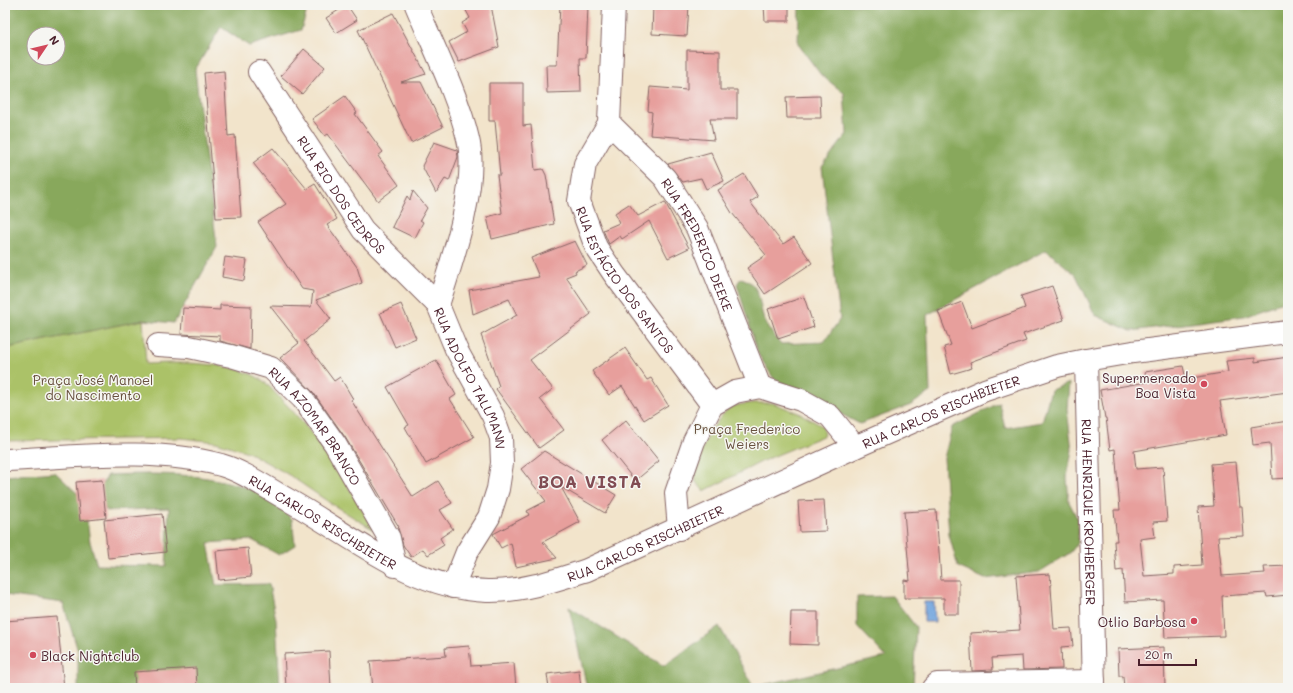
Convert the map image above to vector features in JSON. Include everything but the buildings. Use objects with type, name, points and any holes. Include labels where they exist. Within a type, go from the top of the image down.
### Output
[{"type":"street","name":"RUA ADOLFO TALLMANN","points":[[416,5],[454,98],[468,139],[469,154],[467,196],[456,249],[438,305],[456,349],[493,416],[501,438],[502,463],[498,489],[489,517],[467,552],[453,587]]},
{"type":"street","points":[[609,123],[614,5]]},
{"type":"street","name":"RUA RIO DOS CEDROS","points":[[259,72],[363,230],[438,305]]},
{"type":"street","name":"RUA FREDERICO DEEKE","points":[[609,123],[665,178],[689,214],[729,307],[760,387]]},
{"type":"street","name":"RUA ESTÁCIO DOS SANTOS","points":[[609,123],[585,164],[580,201],[589,230],[596,247],[614,274],[712,404]]},
{"type":"street","name":"RUA CARLOS RISCHBIETER","points":[[5,460],[135,455],[180,457],[222,466],[245,476],[326,521],[395,566],[424,579],[453,587],[489,591],[542,584],[587,570],[679,529],[854,447],[985,390],[1057,366],[1133,352],[1288,332]]},
{"type":"street","name":"RUA AZOMAR BRANCO","points":[[158,345],[189,347],[231,356],[271,368],[303,399],[335,444],[389,538],[395,566]]},
{"type":"street","name":"RUA HENRIQUE KROHBERGER","points":[[1086,360],[1094,685]]},
{"type":"street","points":[[679,529],[676,493],[694,441],[712,404],[735,392],[760,387],[801,400],[830,416],[854,447]]},
{"type":"street","points":[[933,688],[937,684],[1094,685]]},
{"type":"green space","points":[[5,5],[303,5],[306,14],[301,30],[249,46],[221,27],[195,70],[217,247],[174,323],[143,320],[12,347],[5,352]]},
{"type":"green space","points":[[799,5],[1288,5],[1288,300],[1244,316],[1131,331],[1095,315],[1076,275],[1046,250],[927,315],[930,392],[911,405],[860,424],[774,379],[758,354],[737,284],[741,278],[748,281],[757,291],[763,317],[767,326],[781,344],[824,342],[840,319],[822,167],[847,134],[844,93],[821,75],[798,44]]},
{"type":"green space","name":"Praça José Manoel do Nascimento","points":[[143,320],[146,364],[190,363],[221,366],[236,369],[262,380],[293,412],[319,443],[342,477],[374,530],[330,503],[289,475],[248,452],[216,442],[181,438],[5,441],[5,352],[12,347]]},
{"type":"green space","points":[[1069,383],[1067,409],[1072,450],[1067,477],[1069,502],[1078,520],[1078,543],[1070,553],[1039,572],[985,579],[958,567],[949,535],[944,458],[952,427],[999,403],[1005,428],[1042,422],[1051,390]]},
{"type":"green space","name":"Praça Frederico Weiers","points":[[753,403],[773,403],[801,414],[822,426],[825,435],[765,460],[704,491],[696,482],[695,474],[701,452],[712,430],[719,420],[732,407]]},
{"type":"green space","points":[[55,472],[84,500],[90,542],[97,565],[166,566],[169,508],[107,511],[95,495],[108,475],[169,474],[209,478],[248,488],[267,496],[277,503],[292,519],[295,545],[279,555],[252,540],[208,543],[216,585],[269,584],[276,620],[280,688],[78,688],[78,651],[63,603],[5,595],[5,476]]},
{"type":"green space","points":[[892,596],[916,627],[913,688],[587,688],[569,607],[664,666],[719,626],[754,687],[886,657],[857,626],[857,597]]},
{"type":"water","points":[[924,602],[934,602],[935,622],[924,622]]},
{"type":"place","name":"Supermercado Boa Vista","points":[[1204,384]]},
{"type":"place","name":"Otlio Barbosa","points":[[1194,621]]},
{"type":"place","name":"Black Nightclub","points":[[33,655]]},
{"type":"district","name":"BOA VISTA","points":[[590,481]]}]
